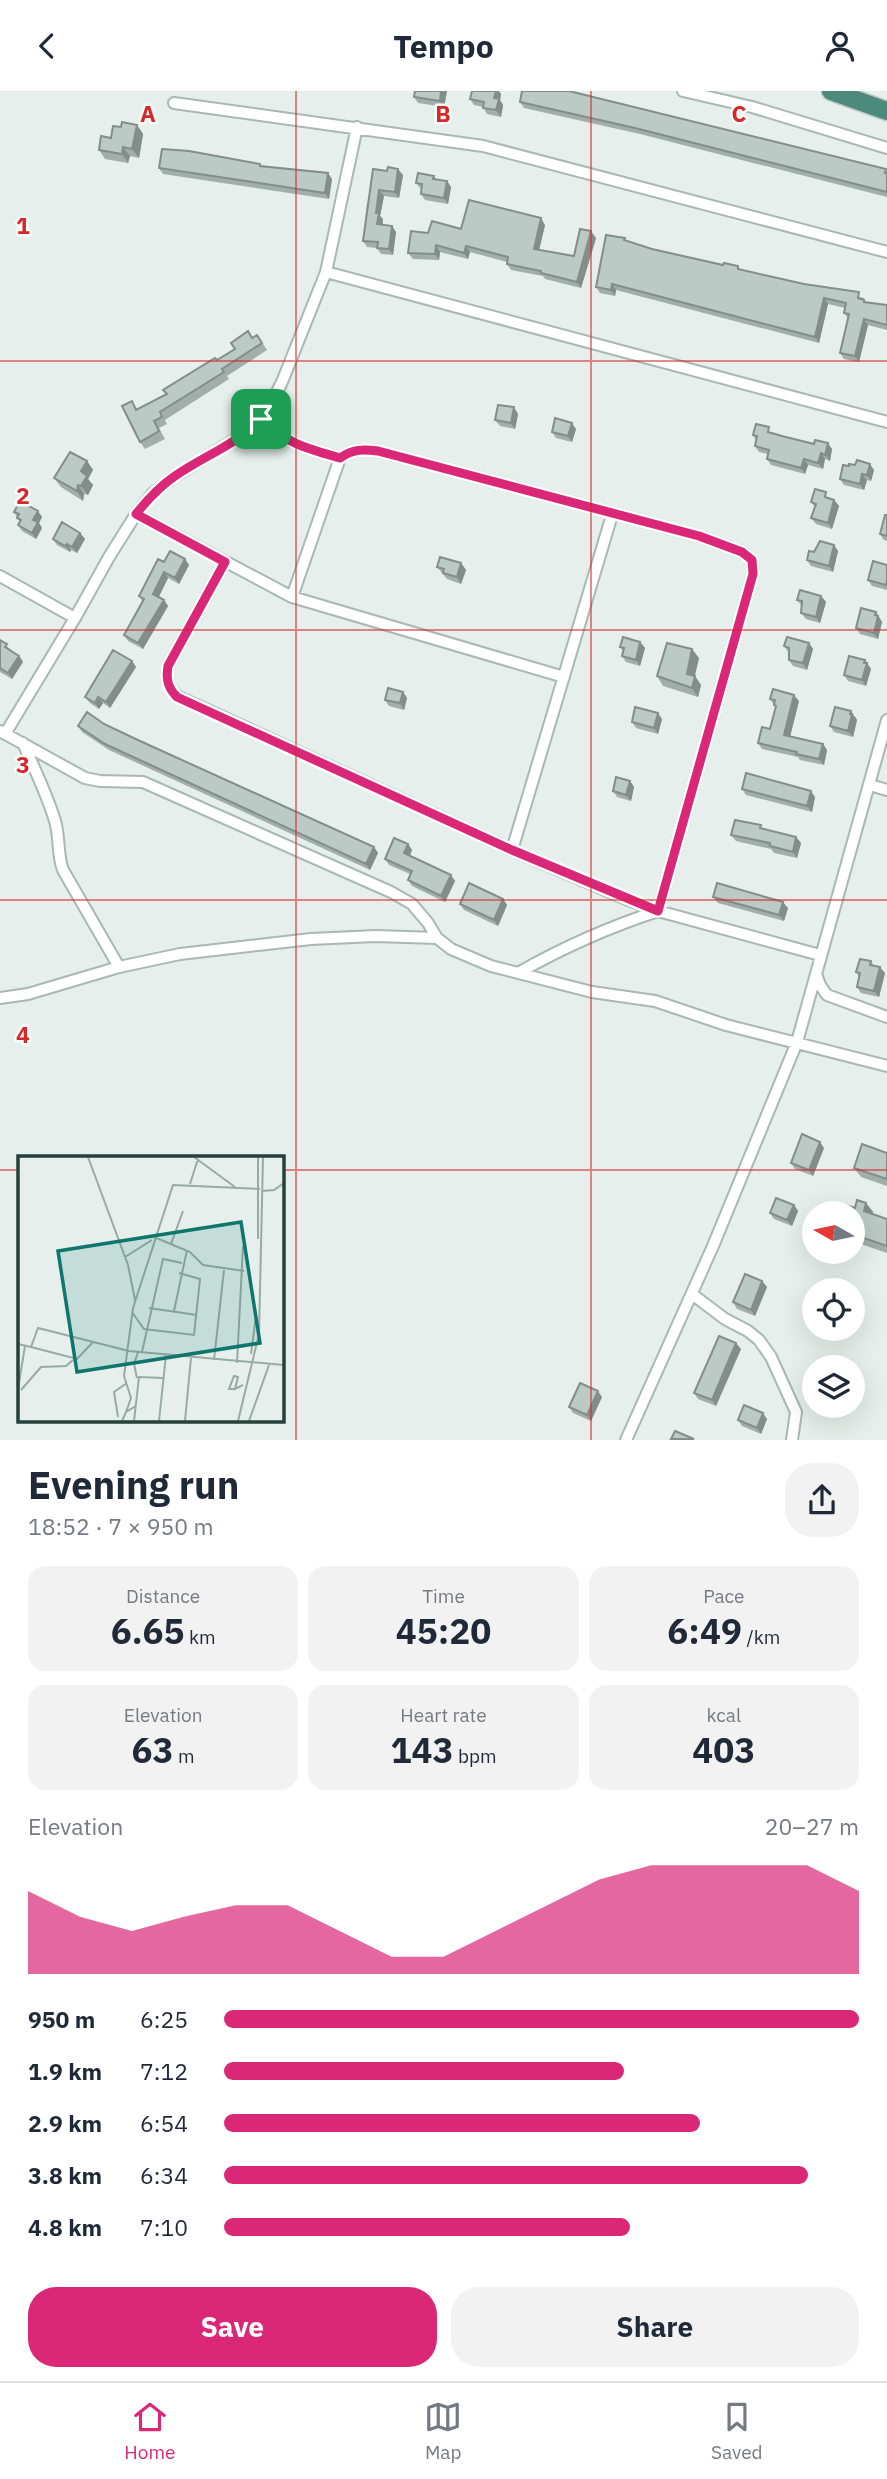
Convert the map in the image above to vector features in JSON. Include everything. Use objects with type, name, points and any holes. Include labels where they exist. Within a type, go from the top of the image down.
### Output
[{"type":"highway","points":[[831,91],[887,111]]},
{"type":"street","points":[[683,91],[752,107],[887,148]]},
{"type":"street","points":[[174,103],[483,146],[887,252]]},
{"type":"street","points":[[357,127],[326,272],[282,382],[266,414],[249,431],[175,476],[152,494],[109,557],[75,618],[3,733],[85,778],[143,782],[168,791],[391,892],[412,904],[437,938],[451,949],[491,966],[592,992],[654,1001],[726,1025],[887,1066]]},
{"type":"street","points":[[326,272],[887,422]]},
{"type":"street","points":[[261,419],[278,435],[298,446],[340,458]]},
{"type":"street","points":[[292,597],[340,458],[349,452],[362,449],[378,451],[722,543],[752,560],[753,574],[658,911]]},
{"type":"street","points":[[136,514],[292,597],[564,677]]},
{"type":"street","points":[[512,850],[612,515]]},
{"type":"street","points":[[225,562],[168,666],[166,677],[177,697],[512,850],[658,911],[820,955]]},
{"type":"street","points":[[0,576],[75,618]]},
{"type":"street","points":[[626,1440],[692,1294],[797,1042],[887,720]]},
{"type":"street","points":[[23,743],[54,816],[63,870],[119,967]]},
{"type":"street","points":[[870,785],[887,790]]},
{"type":"street","points":[[517,973],[617,924],[658,911]]},
{"type":"street","points":[[0,998],[28,994],[119,967],[180,954],[311,939],[375,936],[437,938]]},
{"type":"street","points":[[815,972],[827,995],[887,1017]]},
{"type":"street","points":[[692,1294],[748,1331],[759,1340],[771,1357],[796,1412],[792,1440]]},
{"type":"building","points":[[415,91],[441,91],[440,101],[414,97]]},
{"type":"building","points":[[472,91],[496,91],[494,98],[499,99],[496,110],[483,108],[484,102],[470,99]]},
{"type":"building","points":[[522,91],[569,91],[886,169],[887,192],[635,128],[520,102]]},
{"type":"building","points":[[122,122],[137,125],[132,149],[123,147],[122,154],[99,150],[101,136],[111,138],[113,126],[121,127]]},
{"type":"building","points":[[162,149],[189,151],[260,166],[328,173],[325,193],[159,168]]},
{"type":"building","points":[[388,167],[398,169],[395,192],[379,190],[376,213],[379,213],[377,224],[392,226],[389,249],[377,248],[378,242],[363,241],[373,169],[387,171]]},
{"type":"building","points":[[418,173],[447,181],[444,198],[421,194],[422,184],[416,183]]},
{"type":"building","points":[[469,200],[541,218],[534,249],[574,256],[580,229],[591,231],[577,282],[507,264],[508,257],[466,246],[464,253],[436,245],[435,254],[408,253],[411,231],[428,233],[432,221],[461,229]]},
{"type":"building","points":[[606,235],[625,238],[624,240],[652,249],[738,266],[738,269],[804,284],[859,292],[858,298],[864,302],[887,305],[887,325],[864,319],[855,356],[840,353],[849,314],[844,313],[846,303],[824,298],[815,337],[612,284],[611,290],[596,287]]},
{"type":"building","points":[[248,331],[252,338],[257,335],[262,343],[222,369],[224,372],[160,412],[162,417],[154,421],[159,431],[140,442],[122,406],[132,401],[136,410],[167,394],[163,390],[235,349],[231,343]]},
{"type":"building","points":[[498,405],[514,407],[511,423],[495,420]]},
{"type":"building","points":[[555,418],[572,423],[568,436],[552,432]]},
{"type":"building","points":[[756,424],[769,427],[768,432],[782,436],[814,444],[815,440],[828,443],[825,455],[821,453],[818,463],[804,459],[801,468],[767,459],[769,450],[755,446],[757,436],[753,435]]},
{"type":"building","points":[[70,452],[87,461],[81,471],[87,476],[81,486],[78,485],[77,491],[54,478]]},
{"type":"building","points":[[857,460],[870,464],[867,475],[862,474],[860,484],[840,479],[843,465],[855,465]]},
{"type":"building","points":[[815,489],[826,492],[825,497],[834,500],[828,523],[811,518],[816,504],[811,502]]},
{"type":"building","points":[[20,501],[38,511],[33,520],[38,522],[32,533],[18,525],[21,520],[17,518],[19,514],[14,512]]},
{"type":"building","points":[[887,515],[887,536],[880,534]]},
{"type":"building","points":[[62,522],[80,533],[72,547],[53,539]]},
{"type":"building","points":[[820,541],[834,545],[829,566],[807,560],[809,551],[814,552]]},
{"type":"building","points":[[170,551],[185,559],[175,578],[164,572],[153,594],[164,600],[138,643],[124,635],[144,599],[139,596],[158,559],[164,562]]},
{"type":"building","points":[[440,557],[461,563],[457,577],[443,573],[444,569],[437,567]]},
{"type":"building","points":[[873,561],[887,565],[886,585],[868,580]]},
{"type":"building","points":[[800,590],[821,596],[816,617],[801,613],[802,601],[797,600]]},
{"type":"building","points":[[861,608],[876,612],[875,615],[878,616],[874,633],[856,628]]},
{"type":"building","points":[[623,637],[640,642],[636,660],[622,656],[624,648],[620,647]]},
{"type":"building","points":[[787,637],[809,643],[803,663],[789,660],[789,648],[784,646]]},
{"type":"building","points":[[0,640],[7,644],[5,647],[19,656],[8,673],[0,668]]},
{"type":"building","points":[[667,643],[692,649],[687,674],[695,676],[692,688],[657,676]]},
{"type":"building","points":[[113,650],[132,661],[106,702],[98,697],[95,703],[85,697]]},
{"type":"building","points":[[849,656],[867,663],[862,680],[844,675]]},
{"type":"building","points":[[388,688],[403,692],[400,703],[385,700]]},
{"type":"building","points":[[773,689],[794,695],[784,735],[823,744],[819,759],[758,743],[762,727],[770,729],[776,706],[775,700],[770,699]]},
{"type":"building","points":[[635,707],[658,713],[654,728],[632,722]]},
{"type":"building","points":[[835,707],[851,711],[848,731],[830,726]]},
{"type":"building","points":[[87,712],[104,724],[140,741],[374,847],[366,864],[105,744],[78,726]]},
{"type":"building","points":[[746,773],[811,791],[807,806],[742,789]]},
{"type":"building","points":[[616,777],[630,781],[626,795],[613,791]]},
{"type":"building","points":[[735,820],[761,825],[760,828],[796,837],[793,852],[770,846],[770,843],[731,835]]},
{"type":"building","points":[[394,838],[408,844],[404,853],[451,875],[441,896],[408,880],[412,871],[385,859]]},
{"type":"building","points":[[469,883],[503,899],[494,920],[460,904]]},
{"type":"building","points":[[717,883],[783,902],[779,915],[713,897]]},
{"type":"building","points":[[860,959],[871,961],[870,965],[880,967],[874,991],[857,987],[860,973],[856,972]]},
{"type":"building","points":[[802,1134],[820,1142],[809,1170],[791,1163]]},
{"type":"building","points":[[862,1144],[887,1153],[887,1179],[854,1168]]},
{"type":"building","points":[[776,1198],[794,1205],[787,1220],[770,1213]]},
{"type":"building","points":[[865,1211],[887,1219],[887,1246],[865,1238]]},
{"type":"building","points":[[745,1274],[762,1281],[751,1310],[733,1302]]},
{"type":"building","points":[[719,1336],[736,1343],[712,1400],[694,1393]]},
{"type":"building","points":[[580,1383],[598,1391],[587,1415],[569,1407]]},
{"type":"building","points":[[744,1405],[763,1413],[757,1428],[738,1420]]},
{"type":"building","points":[[675,1431],[694,1439],[671,1439]]},
{"type":"route","points":[[261,419],[278,435],[298,446],[340,458],[349,452],[362,449],[378,451],[699,536],[742,552],[752,560],[753,574],[658,911],[512,850],[177,697],[172,692],[166,677],[168,666],[225,562],[136,514],[152,494],[175,476],[249,431],[261,419]]}]
